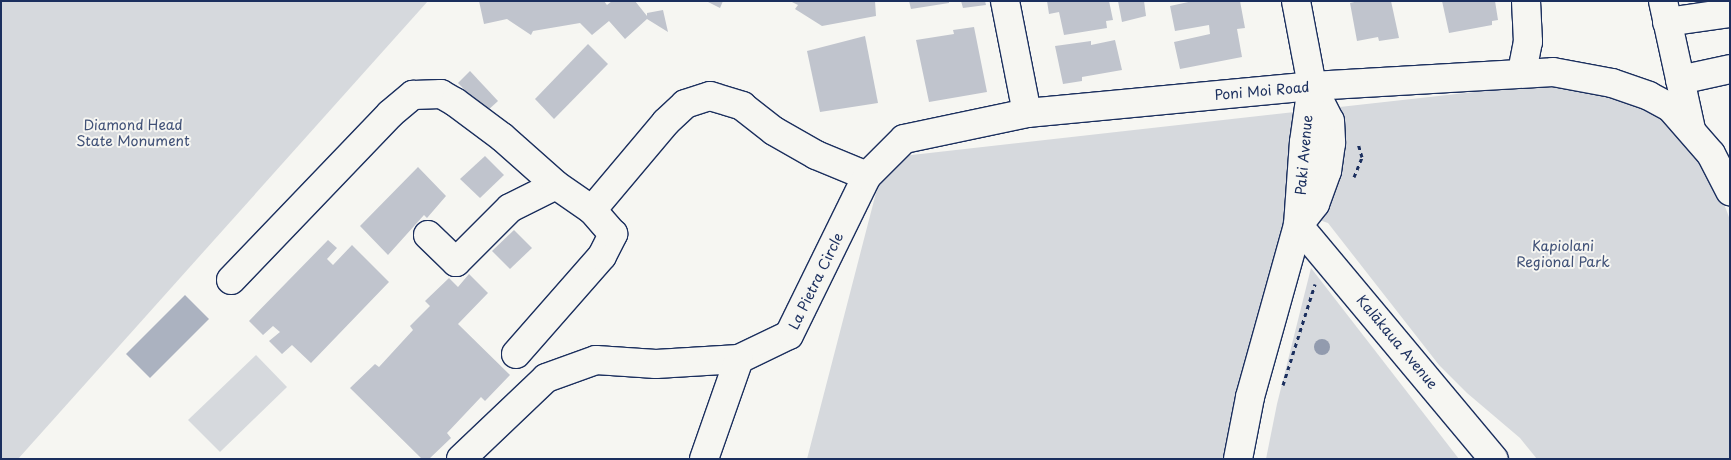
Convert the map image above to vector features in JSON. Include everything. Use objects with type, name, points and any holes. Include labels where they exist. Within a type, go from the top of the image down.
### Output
[{"type":"street","points":[[1005,1],[1028,113]]},
{"type":"street","name":"Paki Avenue","points":[[1238,459],[1250,397],[1298,226],[1316,204],[1327,170],[1331,143],[1330,121],[1312,86],[1296,1]]},
{"type":"street","points":[[1522,72],[1528,42],[1526,1]]},
{"type":"street","points":[[1691,129],[1665,12],[1730,13]]},
{"type":"street","points":[[1680,80],[1730,69]]},
{"type":"street","name":"Poni Moi Road","points":[[867,176],[904,139],[1028,113],[1312,86],[1522,72],[1553,72],[1584,76],[1649,96],[1670,107],[1712,154],[1730,191]]},
{"type":"street","points":[[231,280],[390,114],[413,95],[440,94],[456,102],[502,137],[556,185],[592,210],[613,234],[602,256],[516,354]]},
{"type":"street","points":[[592,210],[666,122],[685,104],[710,96],[742,106],[774,131],[816,155],[867,176]]},
{"type":"street","name":"La Pietra Circle","points":[[461,459],[546,378],[596,360],[656,364],[739,359],[789,335],[867,176]]},
{"type":"street","points":[[428,235],[456,262],[510,208],[556,185]]},
{"type":"street","name":"Kalākaua Avenue","points":[[1298,226],[1494,459]]},
{"type":"street","points":[[704,459],[739,359]]},
{"type":"path","points":[[1280,394],[1316,281]]},
{"type":"green space","name":"Diamond Head State Monument","points":[[1,1],[428,1],[18,459],[1,459]]},
{"type":"green space","name":"Kapiolani Regional Park","points":[[1563,82],[1613,94],[1656,115],[1691,139],[1726,209],[1730,220],[1730,459],[1537,459],[1520,438],[1467,393],[1439,365],[1328,223],[1287,209],[1239,395],[1226,459],[807,459],[885,158]]},
{"type":"green space","points":[[1311,268],[1459,459],[1266,459],[1277,404]]},
{"type":"green space","points":[[256,355],[287,387],[220,452],[188,420]]},
{"type":"shaded area","points":[[185,295],[209,319],[150,378],[126,354]]},
{"type":"building","points":[[479,1],[604,1],[607,5],[612,1],[635,1],[647,16],[647,13],[663,10],[668,32],[647,19],[625,39],[609,21],[592,35],[580,23],[533,31],[531,35],[507,19],[484,24]]},
{"type":"building","points":[[706,1],[723,1],[720,8]]},
{"type":"building","points":[[790,1],[875,1],[876,16],[822,26],[795,9],[798,5]]},
{"type":"building","points":[[909,1],[949,1],[949,3],[911,9]]},
{"type":"building","points":[[961,1],[985,1],[986,5],[963,8]]},
{"type":"building","points":[[1047,1],[1109,1],[1113,20],[1106,21],[1107,28],[1064,35],[1059,12],[1049,14]]},
{"type":"building","points":[[1118,1],[1144,1],[1146,16],[1122,22]]},
{"type":"building","points":[[1193,1],[1240,1],[1245,28],[1237,29],[1242,57],[1180,69],[1174,42],[1210,34],[1209,25],[1175,31],[1170,6]]},
{"type":"building","points":[[1359,1],[1391,1],[1399,38],[1379,41],[1378,37],[1357,41],[1350,3]]},
{"type":"building","points":[[1442,1],[1495,1],[1498,20],[1492,21],[1492,25],[1449,33]]},
{"type":"building","points":[[974,27],[987,92],[929,102],[916,40],[954,34],[953,30]]},
{"type":"building","points":[[865,36],[878,103],[820,112],[807,51]]},
{"type":"building","points":[[1115,40],[1122,70],[1082,77],[1082,81],[1063,84],[1055,46],[1091,41],[1091,45]]},
{"type":"building","points":[[588,44],[608,64],[554,119],[535,99]]},
{"type":"building","points":[[470,71],[498,101],[486,112],[458,83]]},
{"type":"building","points":[[485,156],[504,175],[480,198],[460,179]]},
{"type":"building","points":[[418,167],[446,196],[427,218],[424,215],[388,255],[360,226]]},
{"type":"building","points":[[514,230],[532,248],[510,269],[492,251]]},
{"type":"building","points":[[328,240],[337,248],[327,259],[333,265],[352,245],[389,282],[311,363],[292,345],[282,354],[269,341],[280,332],[273,326],[263,335],[249,321]]},
{"type":"building","points":[[469,274],[488,293],[458,324],[510,375],[485,401],[481,397],[447,433],[451,438],[429,459],[422,459],[350,388],[375,364],[379,367],[413,330],[410,326],[430,306],[425,301],[449,278],[458,287]]}]
